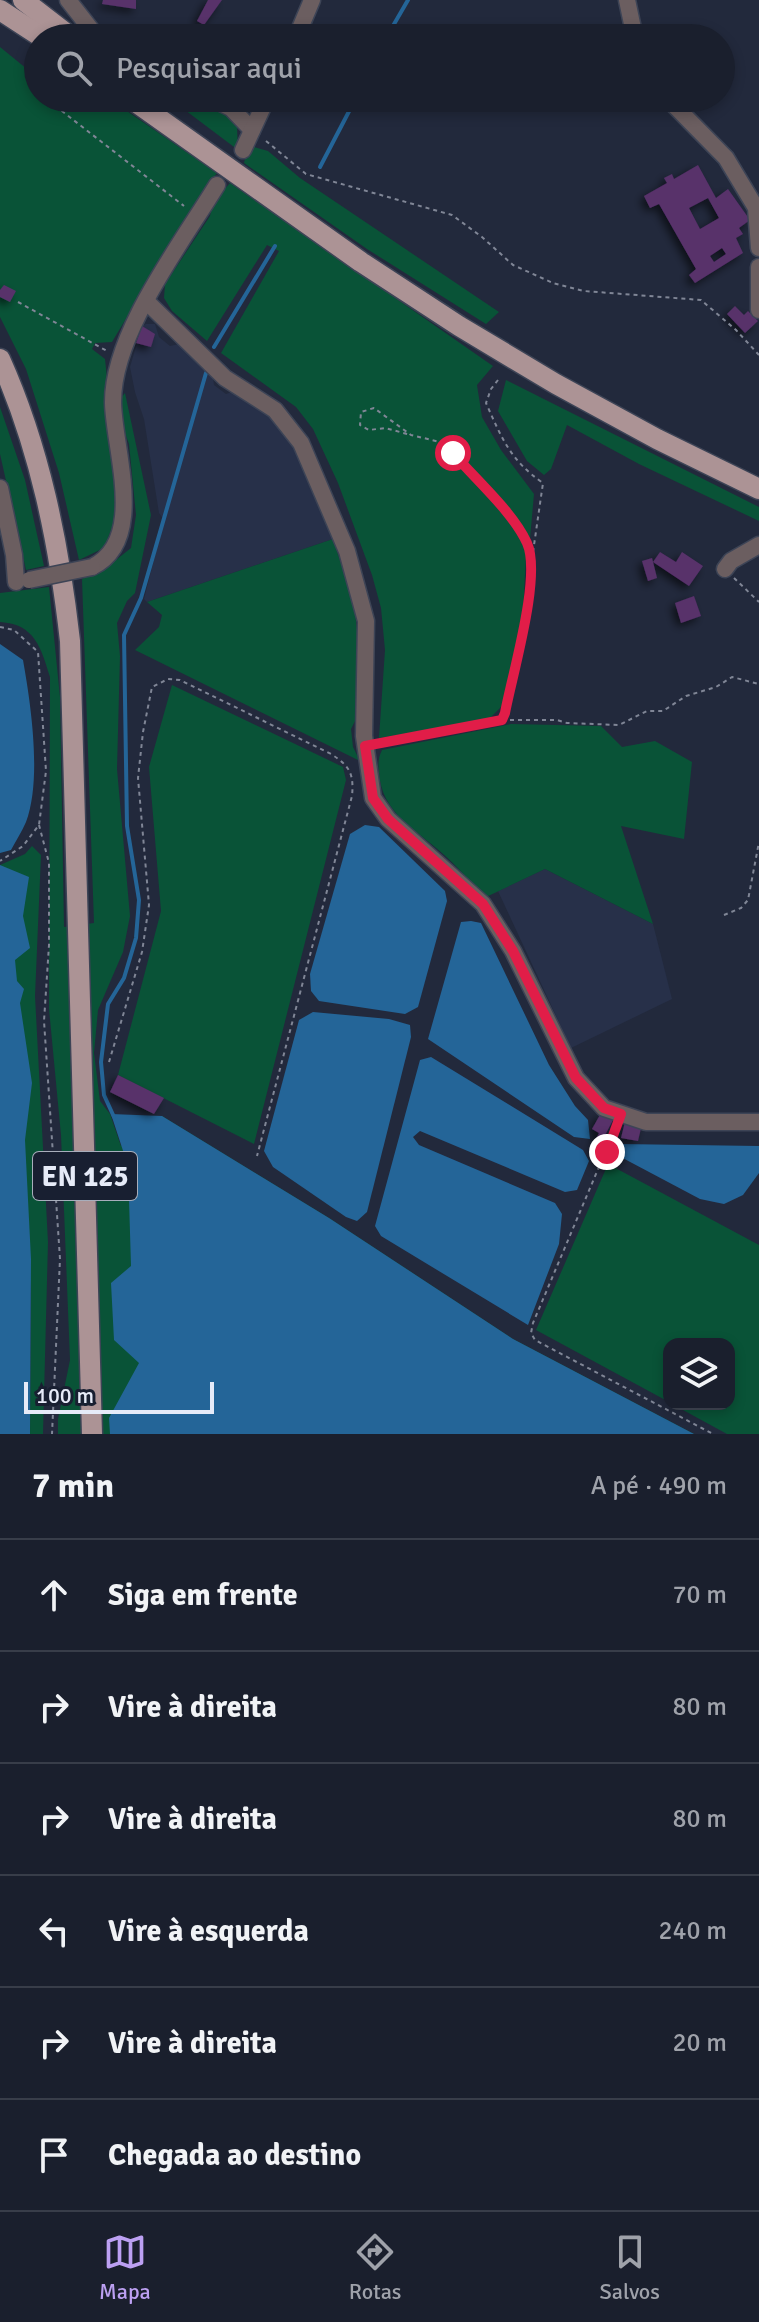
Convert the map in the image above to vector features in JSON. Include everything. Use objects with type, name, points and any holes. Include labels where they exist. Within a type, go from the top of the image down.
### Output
[{"type":"main road","points":[[3,0],[34,24]]},
{"type":"main road","points":[[23,0],[54,24]]},
{"type":"main road","points":[[34,0],[58,24]]},
{"type":"main road","points":[[0,10],[24,26]]},
{"type":"main road","points":[[150,112],[361,262],[506,355],[657,439],[759,489]]},
{"type":"main road","points":[[163,112],[217,159]]},
{"type":"main road","name":"EN 125","points":[[0,359],[25,420],[50,511],[64,589],[73,699],[92,1434]]},
{"type":"street","points":[[68,0],[87,24]]},
{"type":"street","points":[[302,24],[312,0]]},
{"type":"street","points":[[627,0],[632,24]]},
{"type":"street","points":[[235,112],[252,130]]},
{"type":"street","points":[[243,150],[260,112]]},
{"type":"street","points":[[681,112],[726,158],[756,208],[759,248]]},
{"type":"street","points":[[0,488],[14,555],[15,583],[92,567],[105,561],[117,543],[123,505],[122,460],[113,403],[119,356],[146,301],[217,185]]},
{"type":"street","points":[[759,267],[759,310]]},
{"type":"street","points":[[146,301],[225,378],[275,410],[301,443],[347,551],[366,621],[365,746],[373,798],[388,819],[483,904],[513,951],[576,1078],[604,1108],[646,1122],[759,1122]]},
{"type":"street","points":[[725,569],[731,561],[759,545]]},
{"type":"path","points":[[63,112],[182,205],[200,213]]},
{"type":"path","points":[[252,130],[306,174],[452,215],[513,265],[553,283],[584,291],[701,300],[759,355]]},
{"type":"path","points":[[18,302],[99,349],[119,356]]},
{"type":"path","points":[[498,380],[486,403],[495,424],[522,468],[543,483],[526,609],[502,720]]},
{"type":"path","points":[[411,435],[374,408],[361,412],[360,425],[369,430],[385,428],[411,435],[440,442],[453,453],[510,518],[526,542],[532,560]]},
{"type":"path","points":[[725,569],[759,602]]},
{"type":"path","points":[[0,627],[14,630],[38,652],[46,771],[39,825],[49,863],[49,945],[44,1021],[60,1259],[52,1434]]},
{"type":"path","points":[[365,746],[502,720],[619,725],[647,711],[663,711],[686,696],[716,687],[732,677],[759,684]]},
{"type":"path","points":[[109,1062],[142,952],[149,905],[138,778],[143,732],[152,687],[168,679],[180,680],[331,754],[347,764],[354,777],[352,796],[257,1156]]},
{"type":"path","points":[[0,861],[23,846],[39,825]]},
{"type":"path","points":[[724,915],[741,908],[748,900],[759,842]]},
{"type":"path","points":[[621,1114],[531,1333],[535,1340],[713,1434]]},
{"type":"shaded area","points":[[155,324],[159,337],[170,346],[179,344],[212,371],[214,385],[226,394],[235,391],[274,419],[297,453],[333,539],[147,602],[144,599],[164,520],[159,513],[144,419],[130,367],[142,326]]},
{"type":"shaded area","points":[[545,869],[653,924],[672,999],[571,1048],[498,891]]},
{"type":"green space","points":[[0,47],[24,67],[24,112],[128,112],[217,173],[202,192],[112,342],[95,343],[92,349],[105,359],[117,475],[115,520],[104,548],[79,560],[59,473],[26,369],[0,317]]},
{"type":"green space","points":[[188,112],[222,112],[227,115],[237,127],[238,150]]},
{"type":"green space","points":[[254,147],[268,151],[300,178],[499,312],[486,324],[367,249],[244,163],[246,155]]},
{"type":"green space","points":[[230,183],[493,366],[477,385],[482,417],[501,450],[534,494],[523,614],[505,703],[488,720],[379,738],[385,650],[381,608],[338,483],[313,429],[296,407],[221,353],[279,251],[267,245],[207,341],[172,311],[164,298],[165,284],[210,216],[213,202]]},
{"type":"green space","points":[[506,380],[759,507],[759,521],[639,464],[567,425],[551,469],[544,475],[527,461],[498,411]]},
{"type":"green space","points":[[125,393],[151,515],[135,593],[127,601],[117,623],[120,656],[117,769],[130,916],[123,952],[98,1010],[94,1053],[100,1101],[110,1114],[121,1146],[162,1116],[329,1218],[513,1339],[694,1434],[58,1434],[58,1419],[70,1360],[61,1135],[49,1009],[50,677],[35,639],[21,627],[0,622],[0,593],[49,587],[60,697],[64,927],[94,923],[82,579],[107,567],[131,548],[136,515],[129,444],[117,411],[119,400]]},
{"type":"green space","points":[[0,407],[25,480],[44,566],[26,570],[0,454]]},
{"type":"green space","points":[[333,539],[354,603],[359,648],[356,719],[351,729],[353,747],[360,761],[135,650],[159,627],[162,615],[147,602]]},
{"type":"green space","points":[[172,685],[343,767],[346,780],[254,1144],[118,1075],[161,911],[149,767]]},
{"type":"green space","points":[[511,724],[601,726],[622,747],[655,741],[692,762],[684,839],[621,826],[653,924],[545,869],[484,898],[453,863],[393,810],[381,787],[378,764],[382,750]]},
{"type":"green space","points":[[32,846],[41,855],[35,996],[48,1242],[43,1434],[30,1434],[31,1288],[0,1058],[0,865],[25,854]]},
{"type":"green space","points":[[608,1164],[759,1245],[759,1434],[727,1434],[683,1410],[735,1410],[735,1338],[663,1338],[663,1399],[536,1330]]},
{"type":"water","points":[[0,644],[23,660],[32,720],[34,764],[31,805],[26,822],[11,850],[0,853]]},
{"type":"water","points":[[365,825],[379,827],[445,891],[447,901],[418,1007],[405,1014],[319,1001],[311,991],[310,974],[350,834]]},
{"type":"water","points":[[0,865],[29,877],[23,916],[30,948],[15,960],[17,981],[24,989],[20,1003],[32,1083],[25,1140],[31,1259],[30,1434],[0,1434]]},
{"type":"water","points":[[461,922],[481,923],[549,1065],[575,1106],[588,1120],[590,1139],[574,1137],[428,1039]]},
{"type":"water","points":[[313,1012],[389,1019],[410,1025],[411,1037],[367,1212],[357,1221],[346,1217],[273,1167],[264,1151],[299,1020]]},
{"type":"water","points":[[431,1057],[583,1150],[589,1161],[577,1190],[565,1192],[420,1131],[413,1137],[419,1145],[555,1203],[562,1214],[559,1244],[528,1325],[381,1236],[375,1226],[420,1060]]},
{"type":"water","points":[[111,1114],[162,1116],[329,1218],[513,1339],[694,1434],[110,1434],[109,1418],[139,1363],[114,1340],[111,1283],[131,1266],[128,1166]]},
{"type":"water","points":[[620,1144],[759,1146],[759,1173],[743,1195],[724,1204],[700,1199],[617,1155]]},
{"type":"building","points":[[103,0],[136,0],[136,9],[102,4]]},
{"type":"building","points":[[208,0],[222,0],[205,24],[197,21]]},
{"type":"building","points":[[698,165],[716,198],[728,189],[750,220],[739,228],[743,234],[736,238],[743,253],[695,283],[689,275],[696,269],[659,204],[650,208],[644,196],[667,183],[664,178],[672,174],[674,179]],"holes":[[[708,198],[719,218],[700,229],[689,208]],[[722,248],[726,254],[714,262],[710,256]]]},
{"type":"building","points":[[4,285],[16,291],[10,302],[0,297]]},
{"type":"building","points":[[735,306],[744,315],[748,311],[758,321],[745,333],[727,314]]},
{"type":"building","points":[[142,326],[155,334],[151,347],[136,343]]},
{"type":"building","points":[[660,552],[676,562],[682,552],[703,566],[689,586],[653,562]]},
{"type":"building","points":[[652,558],[657,578],[648,581],[642,561]]},
{"type":"building","points":[[694,596],[701,616],[681,623],[675,603]]},
{"type":"building","points":[[118,1075],[164,1098],[154,1114],[110,1092]]},
{"type":"building","points":[[601,1113],[614,1118],[602,1141],[596,1139],[599,1133],[592,1129]]},
{"type":"building","points":[[625,1122],[642,1124],[638,1141],[621,1138]]},
{"type":"waterway","points":[[394,24],[408,0]]},
{"type":"waterway","points":[[320,167],[349,112]]},
{"type":"waterway","points":[[214,347],[275,246]]},
{"type":"waterway","points":[[114,1117],[104,1095],[101,1062],[108,1004],[124,978],[136,938],[139,900],[127,826],[124,635],[141,598],[206,373]]},
{"type":"route","points":[[453,453],[510,518],[526,542],[532,560],[526,609],[505,713],[502,720],[365,746],[369,780],[373,798],[388,819],[483,904],[513,951],[576,1078],[604,1108],[621,1114],[607,1152]]}]
